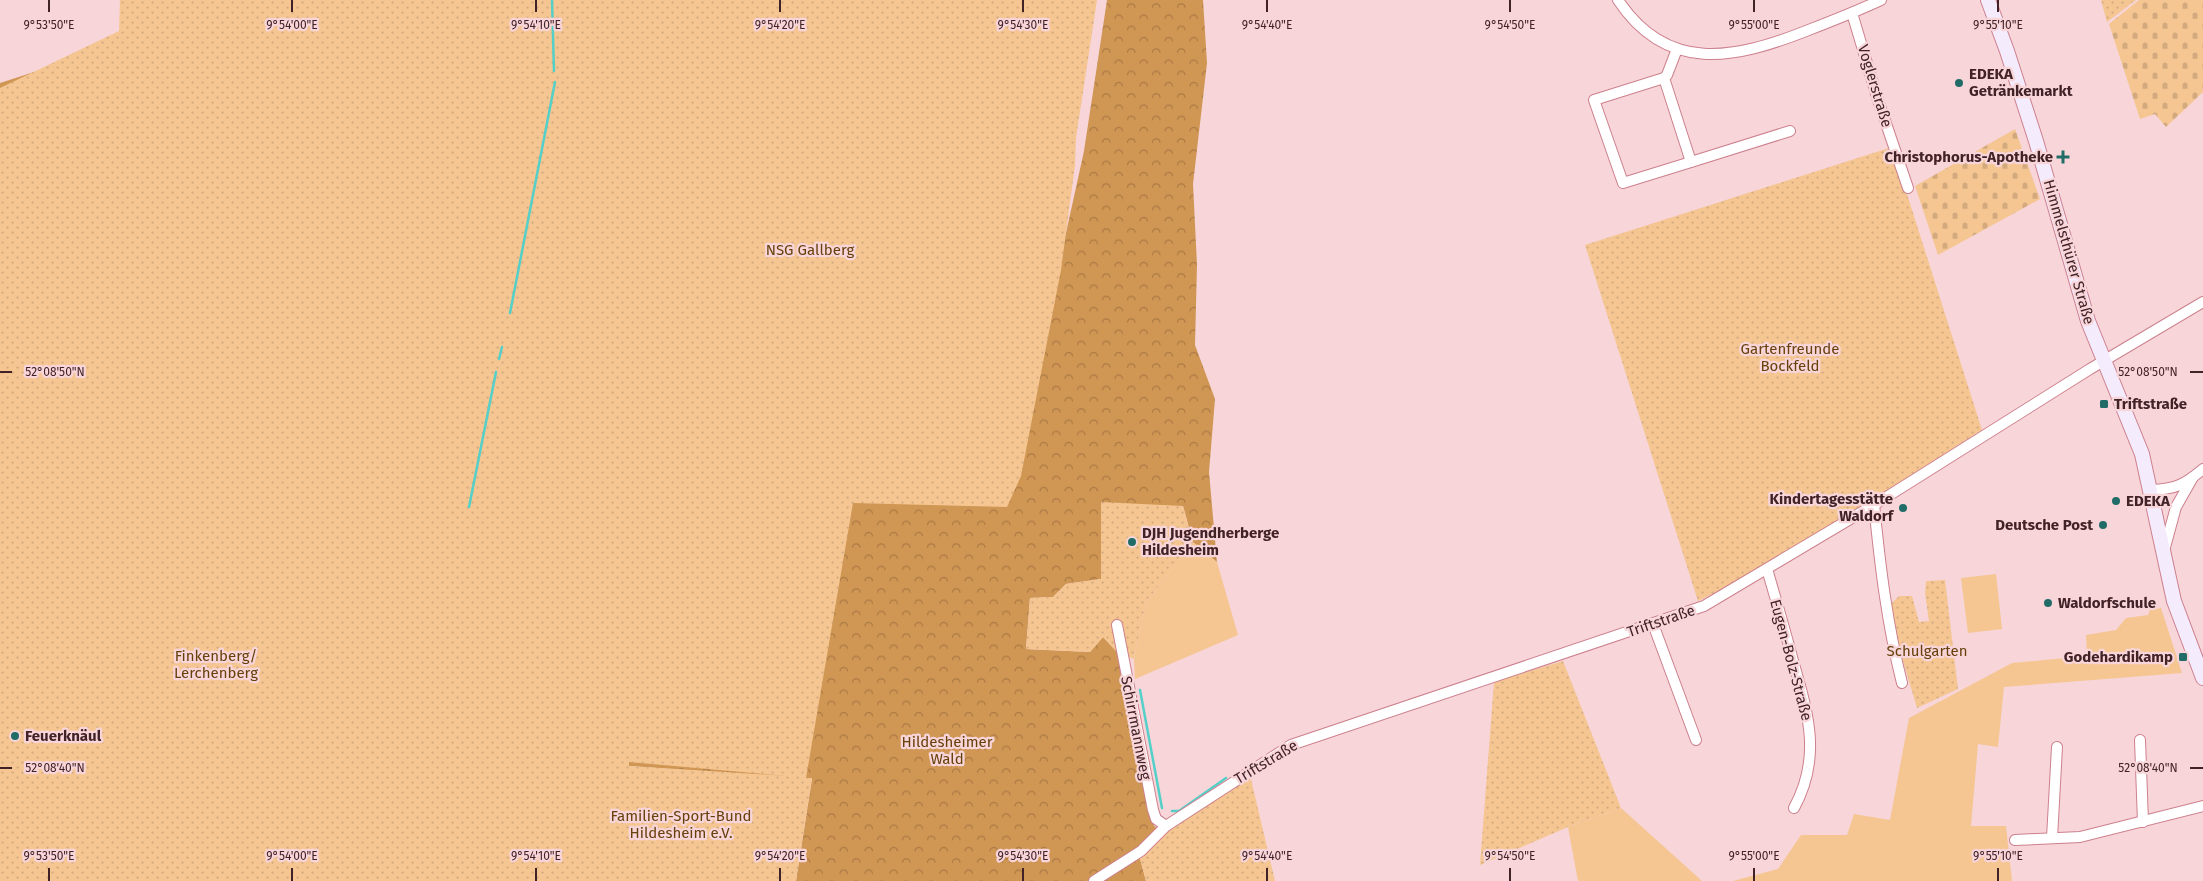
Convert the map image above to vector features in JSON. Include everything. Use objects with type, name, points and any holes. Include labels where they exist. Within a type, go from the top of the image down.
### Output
[{"type":"street","points":[[1618,0],[1641,28],[1658,40],[1677,48],[1704,54],[1741,52],[1776,43],[1881,0]]},
{"type":"street","name":"Himmelsthürer Straße","points":[[1988,0],[2013,69],[2055,203],[2077,286],[2103,361],[2142,454],[2151,490],[2162,554],[2174,601],[2203,678]]},
{"type":"street","name":"Voglerstraße","points":[[1852,13],[1878,100],[1908,188]]},
{"type":"street","points":[[1677,48],[1667,75],[1664,78],[1594,100],[1623,183],[1790,131]]},
{"type":"street","points":[[1664,78],[1691,162]]},
{"type":"street","name":"Triftstraße","points":[[1094,881],[1142,851],[1166,826],[1291,745],[1704,606],[1874,504],[2103,361],[2203,302]]},
{"type":"street","points":[[2151,490],[2171,489],[2184,484],[2203,468]]},
{"type":"street","points":[[2162,554],[2176,507],[2193,477]]},
{"type":"street","points":[[1874,504],[1884,598],[1891,640],[1902,683]]},
{"type":"street","name":"Eugen-Bolz-Straße","points":[[1766,569],[1808,714],[1811,747],[1809,765],[1804,790],[1794,808]]},
{"type":"street","name":"Schirrmannweg","points":[[1117,624],[1153,810],[1156,819],[1166,826]]},
{"type":"street","points":[[1653,624],[1696,740]]},
{"type":"street","points":[[2140,740],[2143,822]]},
{"type":"street","points":[[2052,838],[2057,746]]},
{"type":"street","points":[[2015,840],[2080,837],[2203,806]]},
{"type":"green space","points":[[120,0],[1097,0],[1076,138],[1075,165],[1061,270],[1021,476],[1007,507],[853,503],[806,778],[812,778],[796,881],[0,881],[0,88],[119,31]],"holes":[[[629,762],[788,776],[629,766]]]},
{"type":"green space","points":[[1107,0],[1203,0],[1207,63],[1193,184],[1197,265],[1195,345],[1215,399],[1209,472],[1217,562],[1193,542],[1183,506],[1101,579],[1066,584],[1053,597],[1030,598],[1026,649],[1090,652],[1103,637],[1118,653],[1154,826],[1164,833],[1139,855],[1146,881],[796,881],[812,779],[629,766],[0,881],[0,83],[121,44],[1015,465],[1084,151]]},
{"type":"green space","points":[[2101,0],[2136,0],[2107,22]]},
{"type":"green space","points":[[2139,0],[2203,0],[2203,92],[2166,127],[2155,114],[2140,119],[2109,24]]},
{"type":"green space","points":[[2015,129],[2040,199],[1938,255],[1915,186]]},
{"type":"green space","name":"Gartenfreunde Bockfeld","points":[[1892,147],[1982,430],[1765,568],[1698,601],[1585,245]]},
{"type":"green space","points":[[1101,502],[1183,506],[1193,542],[1146,602],[1134,659],[1118,653],[1103,637],[1090,652],[1026,649],[1030,598],[1053,597],[1066,584],[1101,579]]},
{"type":"green space","points":[[1193,542],[1217,562],[1238,635],[1135,679],[1134,659],[1146,602]]},
{"type":"green space","points":[[1996,574],[2002,629],[1968,633],[1961,578]]},
{"type":"green space","name":"Schulgarten","points":[[1945,580],[1958,689],[1917,708],[1903,661],[1890,605],[1899,596],[1912,596],[1919,622],[1929,621],[1925,593],[1926,581]]},
{"type":"green space","points":[[2161,608],[2182,673],[2004,687],[1998,747],[1978,744],[1971,826],[2006,826],[2012,881],[1733,881],[1778,869],[1801,835],[1847,835],[1854,814],[1890,820],[1909,718],[2012,663],[2087,656],[2086,635],[2116,630],[2126,618],[2148,615],[2150,610]]},
{"type":"green space","points":[[1563,661],[1621,808],[1568,827],[1480,865],[1494,682]]},
{"type":"green space","points":[[1250,775],[1275,881],[1146,881],[1139,855],[1164,833]]},
{"type":"green space","points":[[1621,808],[1702,881],[1578,881],[1568,827]]},
{"type":"waterway","points":[[552,0],[554,71]]},
{"type":"waterway","points":[[510,313],[555,82]]},
{"type":"waterway","points":[[499,359],[502,347]]},
{"type":"waterway","points":[[469,507],[496,372]]},
{"type":"waterway","points":[[1140,690],[1162,808]]},
{"type":"waterway","points":[[1172,811],[1179,811],[1226,778]]},
{"type":"place","name":"EDEKA Getränkemarkt","points":[[1959,83]]},
{"type":"place","name":"Christophorus-Apotheke","points":[[2063,157]]},
{"type":"place","name":"Triftstraße","points":[[2104,404]]},
{"type":"place","name":"EDEKA","points":[[2116,501]]},
{"type":"place","name":"Kindertagesstätte Waldorf","points":[[1903,508]]},
{"type":"place","name":"Deutsche Post","points":[[2103,525]]},
{"type":"place","name":"DJH Jugendherberge Hildesheim","points":[[1132,542]]},
{"type":"place","name":"Waldorfschule","points":[[2048,603]]},
{"type":"place","name":"Godehardikamp","points":[[2183,657]]},
{"type":"place","name":"Feuerknäul","points":[[15,736]]},
{"type":"park label","name":"NSG Gallberg","points":[[810,250]]},
{"type":"park label","name":"Finkenberg/ Lerchenberg","points":[[216,664]]},
{"type":"park label","name":"Hildesheimer Wald","points":[[947,750]]},
{"type":"park label","name":"Familien-Sport-Bund Hildesheim e.V.","points":[[681,824]]}]
